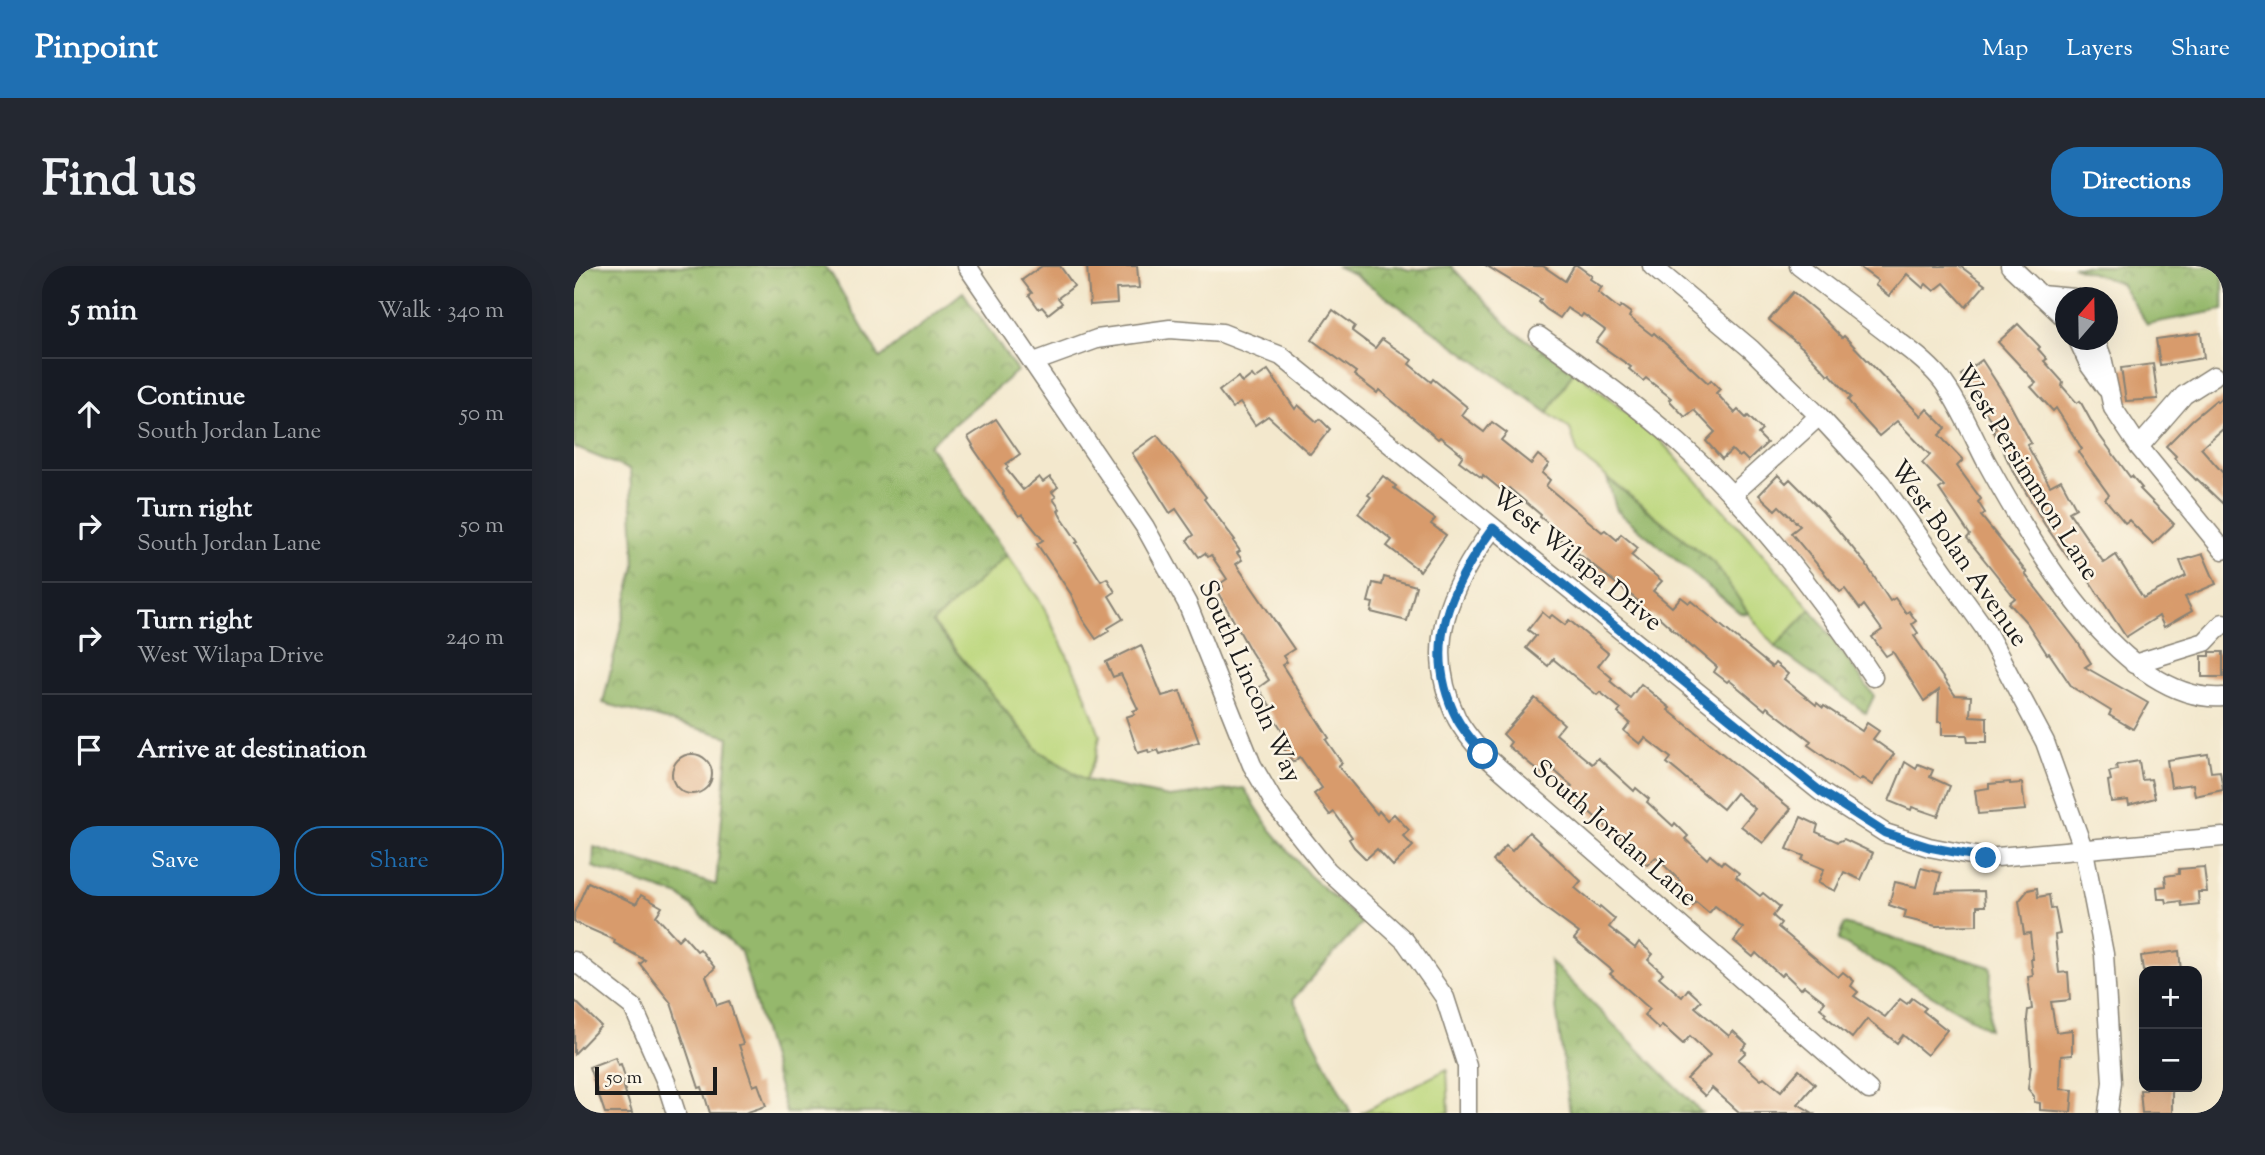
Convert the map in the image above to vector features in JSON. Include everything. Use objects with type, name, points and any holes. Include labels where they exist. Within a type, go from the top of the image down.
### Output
[{"type":"street","name":"South Lincoln Way","points":[[967,266],[1145,527],[1187,603],[1252,765],[1276,806],[1328,872],[1405,941],[1445,998],[1467,1066],[1467,1113]]},
{"type":"street","name":"West Bolan Avenue","points":[[1652,266],[1751,349],[1819,416],[1881,483],[1985,629],[2045,742],[2084,851],[2104,954],[2112,1082],[2108,1113]]},
{"type":"street","name":"West Persimmon Lane","points":[[1799,266],[1923,360],[1942,380],[2012,509],[2075,602],[2134,664],[2168,686],[2207,698],[2223,697]]},
{"type":"street","points":[[2010,266],[2055,309]]},
{"type":"street","points":[[2040,295],[2055,296]]},
{"type":"street","name":"West Wilapa Drive","points":[[1034,362],[1097,339],[1170,329],[1222,333],[1281,356],[1821,792],[1885,833],[1929,847],[1986,858],[2223,837]]},
{"type":"street","points":[[1539,336],[1604,383],[1679,444],[1732,495],[1797,571],[1848,638],[1872,677]]},
{"type":"street","points":[[2083,350],[2090,366],[2108,390]]},
{"type":"street","points":[[2099,350],[2113,408],[2139,447],[2223,550]]},
{"type":"street","points":[[2139,447],[2184,395],[2214,376]]},
{"type":"street","points":[[1732,495],[1819,416]]},
{"type":"street","name":"South Jordan Lane","points":[[1493,528],[1469,561],[1452,596],[1441,639],[1444,687],[1458,721],[1483,754],[1869,1090]]},
{"type":"street","points":[[2134,664],[2205,642],[2223,623]]},
{"type":"street","points":[[574,961],[633,1007],[666,1082],[676,1113]]},
{"type":"green space","points":[[574,266],[824,266],[832,275],[880,358],[963,292],[1017,371],[929,445],[1007,555],[932,623],[1039,751],[1086,780],[1169,797],[1244,788],[1270,829],[1309,875],[1362,923],[1293,999],[1351,1113],[786,1113],[741,952],[680,896],[593,867],[594,847],[716,885],[729,737],[603,703],[635,566],[630,470],[574,447]]},
{"type":"green space","points":[[1336,266],[1397,266],[1409,270],[1451,266],[1513,331],[1574,370],[1548,413],[1354,274]]},
{"type":"green space","points":[[2072,266],[2223,266],[2223,310],[2147,324],[2120,283]]},
{"type":"green space","points":[[1574,370],[1660,440],[1811,609],[1775,647],[1715,564],[1578,454],[1570,429],[1548,413]]},
{"type":"green space","points":[[1607,478],[1715,564],[1749,614],[1740,613],[1617,511]]},
{"type":"green space","points":[[1007,555],[1041,602],[1082,686],[1100,735],[1096,757],[1086,780],[1039,751],[932,622]]},
{"type":"green space","points":[[1811,609],[1874,696],[1866,713],[1775,647]]},
{"type":"green space","points":[[1844,924],[1991,967],[1989,1029],[1838,940]]},
{"type":"green space","points":[[1550,961],[1702,1113],[1570,1113]]},
{"type":"green space","points":[[1447,1069],[1449,1113],[1361,1113]]},
{"type":"building","points":[[1042,266],[1060,266],[1074,286],[1058,298],[1062,303],[1048,314],[1042,307],[1039,309],[1022,280]]},
{"type":"building","points":[[1087,266],[1137,266],[1139,288],[1116,289],[1117,303],[1090,305]]},
{"type":"building","points":[[1487,266],[1543,266],[1565,281],[1574,266],[1578,266],[1602,287],[1598,292],[1619,309],[1621,306],[1631,313],[1629,317],[1652,335],[1654,333],[1708,383],[1711,380],[1720,389],[1716,393],[1735,413],[1738,410],[1746,418],[1748,416],[1762,430],[1758,434],[1767,443],[1748,461],[1732,450],[1722,459],[1706,441],[1715,432],[1694,410],[1685,417],[1669,400],[1671,398],[1646,378],[1643,381],[1629,369],[1631,367],[1596,342],[1605,330],[1583,314],[1581,317],[1567,308],[1560,318],[1539,302],[1541,299]]},
{"type":"building","points":[[1858,266],[1960,266],[1985,285],[1966,307],[1944,283],[1934,291],[1926,284],[1923,288],[1907,274],[1889,296],[1875,285],[1878,281]]},
{"type":"building","points":[[1793,292],[1842,338],[1844,336],[1921,416],[1927,409],[1946,428],[1939,435],[1963,460],[1957,466],[1981,499],[1978,502],[1985,513],[1981,516],[2077,641],[2091,663],[2085,667],[2148,703],[2133,729],[2109,715],[2111,711],[2072,687],[2027,623],[2009,603],[2015,598],[1967,538],[1970,535],[1939,489],[1944,486],[1922,463],[1930,455],[1897,421],[1879,436],[1857,412],[1848,400],[1851,397],[1830,374],[1769,320]]},
{"type":"building","points":[[1333,310],[1355,326],[1352,331],[1375,348],[1382,339],[1412,360],[1409,364],[1431,382],[1433,379],[1467,407],[1461,415],[1484,432],[1492,422],[1507,433],[1501,440],[1531,464],[1538,455],[1549,464],[1542,473],[1550,480],[1546,486],[1602,532],[1605,530],[1617,540],[1621,534],[1638,548],[1631,555],[1662,581],[1653,591],[1672,607],[1681,597],[1689,603],[1691,601],[1772,667],[1775,663],[1788,674],[1784,679],[1816,705],[1817,703],[1823,708],[1824,706],[1862,731],[1867,723],[1879,731],[1873,739],[1894,754],[1872,785],[1862,778],[1859,781],[1808,745],[1811,741],[1767,707],[1765,710],[1729,680],[1727,682],[1714,672],[1717,667],[1659,617],[1651,614],[1649,616],[1635,605],[1638,601],[1549,530],[1552,526],[1509,488],[1505,493],[1483,475],[1482,478],[1459,461],[1463,455],[1440,437],[1438,439],[1379,390],[1377,393],[1354,375],[1356,372],[1312,340]]},
{"type":"building","points":[[2018,324],[2040,347],[2038,349],[2047,359],[2044,361],[2063,382],[2062,386],[2077,403],[2080,401],[2097,432],[2130,477],[2132,476],[2142,488],[2140,489],[2174,524],[2153,544],[2129,520],[2125,523],[2105,499],[2109,495],[2078,452],[2082,449],[2056,408],[2053,411],[2031,387],[2036,383],[1998,342]]},
{"type":"building","points":[[2201,333],[2204,358],[2160,365],[2156,339]]},
{"type":"building","points":[[1982,360],[2031,443],[2027,445],[2050,486],[2061,480],[2076,508],[2069,512],[2104,563],[2116,555],[2143,598],[2186,576],[2180,561],[2203,554],[2216,584],[2185,597],[2192,611],[2164,627],[2159,616],[2126,637],[2081,568],[2072,558],[2069,559],[2045,525],[2010,465],[1993,430],[1996,428],[1961,375]]},
{"type":"building","points":[[2153,364],[2158,399],[2126,401],[2121,368]]},
{"type":"building","points":[[1268,370],[1295,409],[1298,405],[1317,422],[1320,419],[1330,429],[1310,454],[1268,416],[1255,425],[1240,403],[1232,408],[1219,391],[1238,377],[1242,383],[1252,375],[1255,379]]},
{"type":"building","points":[[2223,397],[2223,429],[2201,448],[2223,473],[2223,504],[2174,458],[2176,456],[2166,446],[2192,420]]},
{"type":"building","points":[[996,419],[1020,454],[1006,464],[1006,469],[1023,490],[1039,477],[1043,482],[1050,477],[1058,487],[1052,492],[1061,517],[1101,581],[1107,578],[1115,592],[1109,596],[1123,619],[1096,639],[1083,620],[1071,594],[1037,544],[1043,540],[1022,514],[1019,516],[1009,503],[972,446],[968,437]]},
{"type":"building","points":[[1157,435],[1206,497],[1204,499],[1235,540],[1233,541],[1240,551],[1237,553],[1242,560],[1236,564],[1294,649],[1283,656],[1287,662],[1282,665],[1329,738],[1326,740],[1342,763],[1338,766],[1377,814],[1379,811],[1387,820],[1394,814],[1409,830],[1403,836],[1413,846],[1393,866],[1377,849],[1366,859],[1354,847],[1349,839],[1352,837],[1334,812],[1330,815],[1314,794],[1322,788],[1300,757],[1293,762],[1283,747],[1280,740],[1286,736],[1258,688],[1269,680],[1217,591],[1227,579],[1211,555],[1208,557],[1205,553],[1199,557],[1187,540],[1194,535],[1176,509],[1170,513],[1132,453]]},
{"type":"building","points":[[1778,475],[1786,483],[1790,479],[1823,512],[1865,563],[1890,601],[1895,598],[1906,613],[1909,611],[1916,621],[1912,624],[1918,633],[1914,636],[1955,695],[1971,696],[1970,716],[1987,717],[1987,742],[1968,742],[1967,735],[1942,735],[1942,722],[1938,722],[1939,690],[1924,701],[1893,652],[1886,656],[1872,637],[1882,630],[1864,605],[1860,609],[1845,589],[1840,592],[1791,533],[1800,526],[1779,506],[1775,510],[1759,495]]},
{"type":"building","points":[[1383,476],[1396,486],[1394,488],[1435,519],[1431,524],[1446,535],[1420,571],[1387,546],[1392,540],[1358,513]]},
{"type":"building","points":[[1384,577],[1416,586],[1407,621],[1371,612],[1373,603],[1368,602],[1373,583],[1382,585]]},
{"type":"building","points":[[1542,612],[1549,618],[1552,615],[1565,625],[1569,620],[1608,653],[1598,666],[1612,678],[1610,681],[1630,698],[1641,684],[1670,708],[1668,710],[1791,809],[1763,843],[1741,826],[1755,809],[1736,793],[1723,809],[1667,763],[1671,758],[1645,738],[1640,744],[1624,731],[1630,723],[1618,713],[1621,709],[1600,692],[1597,695],[1553,659],[1548,666],[1526,648],[1536,636],[1528,630]]},
{"type":"building","points":[[1141,645],[1162,696],[1180,691],[1199,742],[1160,754],[1158,750],[1138,753],[1126,717],[1135,714],[1133,711],[1138,709],[1121,674],[1113,677],[1106,662]]},
{"type":"building","points":[[2210,652],[2223,652],[2223,677],[2202,677],[2202,656],[2210,656]]},
{"type":"building","points":[[1535,698],[1564,724],[1556,734],[1592,764],[1598,758],[1634,791],[1636,788],[1649,799],[1647,802],[1673,826],[1675,823],[1688,836],[1685,839],[1707,859],[1710,855],[1721,864],[1723,861],[1739,873],[1736,877],[1760,896],[1763,893],[1780,907],[1773,916],[1781,923],[1778,927],[1838,977],[1843,972],[1854,981],[1851,986],[1858,992],[1854,996],[1885,1017],[1900,999],[1907,1004],[1912,998],[1926,1008],[1923,1011],[1947,1030],[1927,1055],[1903,1035],[1897,1043],[1867,1019],[1852,1038],[1824,1015],[1826,1013],[1820,1008],[1825,1002],[1804,986],[1801,989],[1784,973],[1781,976],[1756,953],[1753,957],[1734,941],[1743,928],[1715,906],[1709,913],[1696,902],[1693,906],[1680,895],[1682,892],[1676,886],[1680,881],[1656,857],[1647,865],[1586,809],[1585,811],[1576,806],[1563,795],[1572,786],[1548,765],[1541,773],[1508,746],[1511,742],[1503,734]]},
{"type":"building","points":[[692,754],[706,760],[712,774],[706,788],[692,794],[678,788],[672,774],[678,760]]},
{"type":"building","points":[[2208,754],[2211,772],[2220,771],[2223,790],[2195,796],[2193,784],[2171,787],[2167,760]]},
{"type":"building","points":[[2139,761],[2142,780],[2151,779],[2155,798],[2129,805],[2128,800],[2111,802],[2109,772],[2117,770],[2116,765]]},
{"type":"building","points":[[1905,762],[1916,769],[1918,764],[1933,770],[1930,777],[1950,786],[1938,816],[1912,807],[1911,810],[1889,801]]},
{"type":"building","points":[[2022,783],[2025,810],[1978,814],[1975,790],[1989,788],[1989,784]]},
{"type":"building","points":[[1801,817],[1818,825],[1816,832],[1838,842],[1844,839],[1873,853],[1861,880],[1844,872],[1835,891],[1818,883],[1824,869],[1802,860],[1804,856],[1787,849]]},
{"type":"building","points":[[1529,832],[1581,881],[1575,888],[1615,919],[1609,927],[1635,948],[1639,942],[1653,954],[1648,960],[1663,973],[1659,977],[1682,997],[1688,989],[1701,1001],[1695,1007],[1729,1036],[1733,1031],[1747,1044],[1742,1049],[1746,1052],[1738,1060],[1761,1080],[1764,1077],[1781,1091],[1799,1070],[1815,1084],[1798,1104],[1813,1113],[1740,1113],[1712,1088],[1705,1096],[1687,1079],[1710,1055],[1690,1036],[1683,1044],[1662,1025],[1659,1029],[1644,1015],[1650,1009],[1610,974],[1613,971],[1574,939],[1579,933],[1541,905],[1493,861],[1506,846],[1512,851]]},
{"type":"building","points":[[2204,867],[2207,892],[2198,892],[2199,904],[2182,906],[2181,901],[2167,903],[2166,899],[2158,899],[2157,887],[2166,886],[2165,876],[2179,874],[2179,869]]},
{"type":"building","points":[[1921,868],[1941,873],[1936,892],[1984,891],[1985,906],[1977,906],[1977,925],[1936,926],[1904,918],[1906,911],[1889,905],[1895,882],[1916,887]]},
{"type":"building","points":[[588,882],[636,904],[641,895],[662,907],[656,916],[678,940],[683,935],[697,951],[700,949],[715,968],[706,976],[717,1005],[729,1001],[743,1044],[739,1045],[753,1086],[758,1084],[766,1106],[745,1113],[710,1113],[671,1003],[640,964],[645,960],[614,943],[615,940],[574,922],[574,913]]},
{"type":"building","points":[[2037,888],[2038,897],[2049,895],[2051,909],[2055,908],[2060,934],[2055,935],[2059,973],[2068,972],[2070,1000],[2051,1002],[2056,1032],[2072,1030],[2072,1055],[2061,1056],[2060,1089],[2073,1090],[2071,1112],[2040,1110],[2040,1103],[2034,1102],[2034,1096],[2028,1089],[2031,1065],[2027,1019],[2028,1010],[2032,1009],[2028,977],[2033,976],[2033,959],[2030,933],[2024,934],[2019,901],[2028,890]]},
{"type":"building","points":[[2179,951],[2180,966],[2142,966],[2141,956]]},
{"type":"building","points":[[574,1000],[601,1026],[574,1054]]},
{"type":"building","points":[[615,1057],[618,1065],[621,1064],[626,1080],[622,1081],[632,1113],[605,1113],[589,1067]]},
{"type":"building","points":[[2140,1092],[2172,1092],[2172,1113],[2142,1113]]},
{"type":"route","points":[[1483,754],[1458,721],[1444,687],[1441,639],[1452,596],[1469,561],[1493,528],[1821,792],[1885,833],[1929,847],[1986,858]]}]
